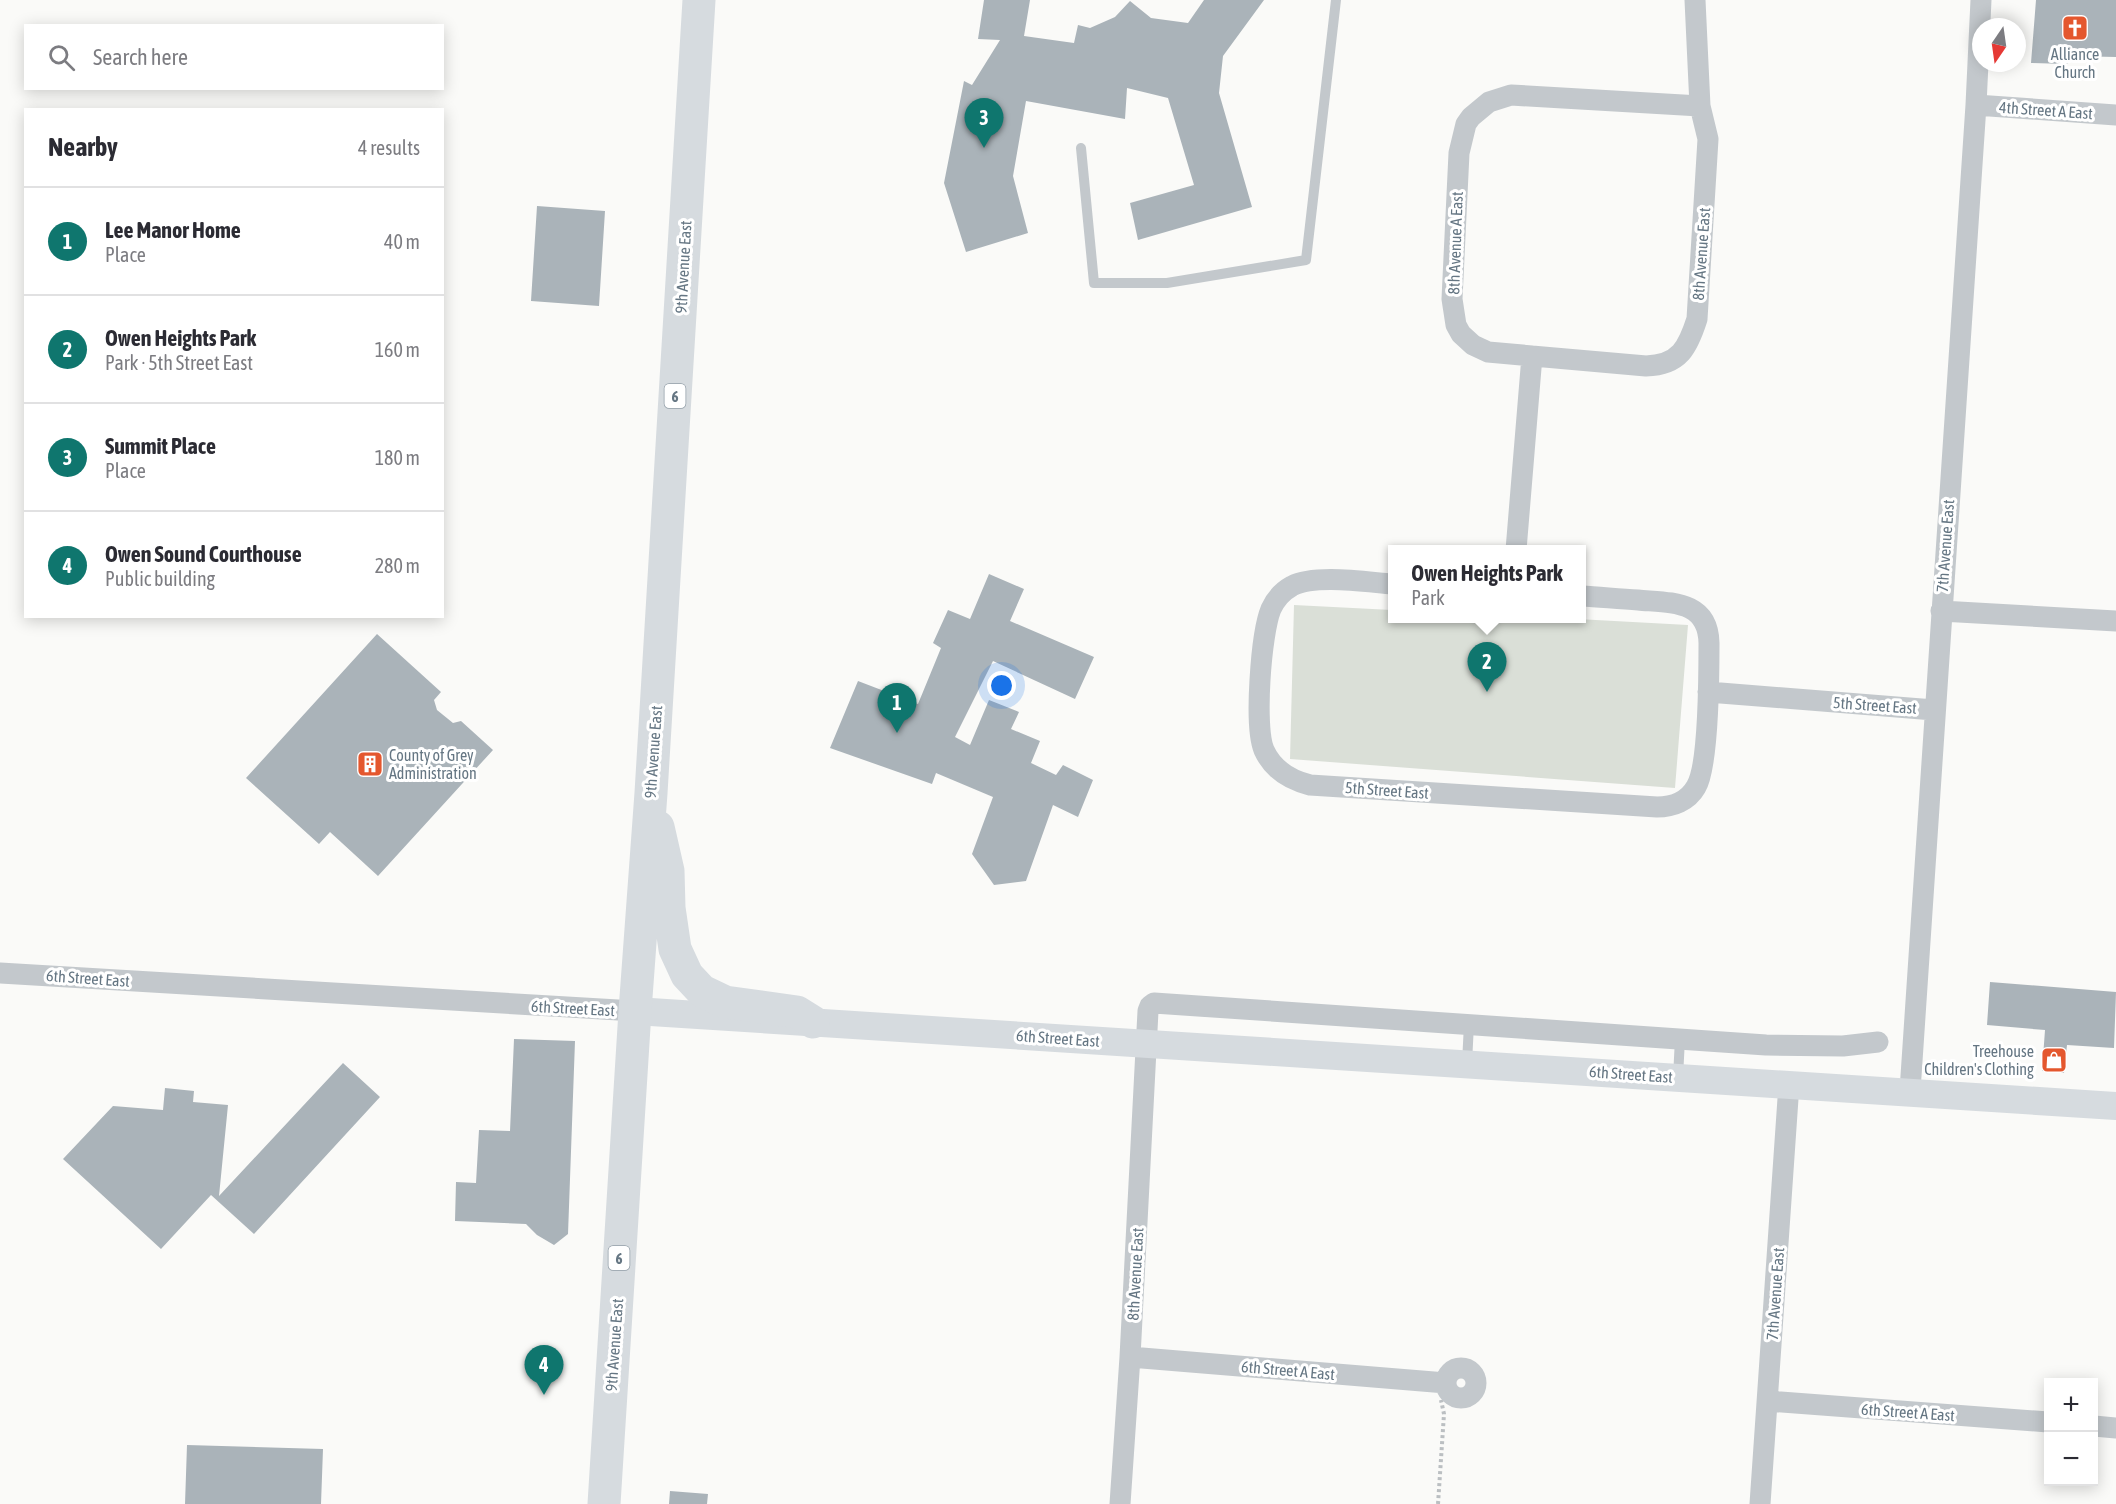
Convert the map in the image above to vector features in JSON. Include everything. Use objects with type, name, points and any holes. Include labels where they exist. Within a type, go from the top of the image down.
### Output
[{"type":"highway","name":"9th Avenue East","points":[[604,1504],[651,793],[699,0]]},
{"type":"highway","points":[[651,793],[668,871],[669,908],[675,949],[687,975],[702,991],[725,1002],[797,1012],[813,1023]]},
{"type":"main road","name":"6th Street East","points":[[635,1011],[2116,1106]]},
{"type":"street","name":"8th Avenue East","points":[[1532,356],[1654,366],[1670,361],[1689,344],[1696,319],[1708,139],[1700,106],[1695,0]]},
{"type":"street","name":"7th Avenue East","points":[[1910,1091],[1976,105],[1981,0]]},
{"type":"street","name":"8th Avenue A East","points":[[1532,356],[1480,350],[1467,340],[1456,325],[1452,299],[1459,153],[1466,124],[1489,102],[1511,95],[1700,106]]},
{"type":"street","name":"4th Street A East","points":[[1976,105],[2116,115]]},
{"type":"street","points":[[1516,545],[1532,356]]},
{"type":"street","name":"5th Street East","points":[[1388,584],[1312,580],[1292,586],[1275,603],[1268,619],[1262,657],[1260,728],[1264,751],[1270,761],[1287,777],[1310,785],[1664,807],[1685,799],[1696,788],[1703,767],[1709,637],[1702,618],[1692,609],[1677,603],[1586,596]]},
{"type":"street","points":[[1941,611],[2116,621]]},
{"type":"street","name":"5th Street East","points":[[1708,692],[1934,710]]},
{"type":"street","name":"6th Street East","points":[[0,973],[635,1011]]},
{"type":"street","points":[[1146,1043],[1148,1011],[1154,1003],[1806,1047],[1878,1042]]},
{"type":"street","name":"8th Avenue East","points":[[1120,1504],[1146,1043]]},
{"type":"street","name":"7th Avenue East","points":[[1760,1504],[1789,1084]]},
{"type":"street","name":"6th Street A East","points":[[1130,1357],[1443,1389]]},
{"type":"street","name":"6th Street A East","points":[[1768,1401],[2044,1422]]},
{"type":"street","points":[[2098,1426],[2116,1428]]},
{"type":"lane","points":[[1081,148],[1094,283],[1167,283],[1306,260],[1336,0]]},
{"type":"lane","points":[[1467,1063],[1469,1024]]},
{"type":"lane","points":[[1678,1077],[1680,1039]]},
{"type":"path","points":[[1438,1504],[1444,1414],[1443,1389]]},
{"type":"shaded area","points":[[1294,605],[1388,610],[1388,623],[1586,623],[1586,619],[1688,625],[1675,788],[1290,759]]},
{"type":"building","points":[[984,0],[1030,0],[1024,36],[1074,43],[1078,25],[1090,28],[1115,17],[1130,1],[1151,18],[1188,23],[1204,0],[1264,0],[1223,56],[1219,93],[1252,207],[1138,240],[1130,203],[1194,185],[1168,98],[1127,88],[1125,119],[1026,101],[1013,176],[1028,233],[966,252],[944,183],[964,81],[972,85],[1000,40],[978,39]]},
{"type":"building","name":"Alliance Church","points":[[2036,0],[2116,0],[2116,57],[2071,56],[2067,64],[2031,63]]},
{"type":"building","points":[[537,206],[605,211],[599,306],[531,301]]},
{"type":"building","points":[[989,574],[1024,589],[1010,621],[1094,657],[1075,699],[993,661],[955,737],[970,745],[989,700],[1019,712],[1011,729],[1040,741],[1031,763],[1056,775],[1063,765],[1093,780],[1078,817],[1053,805],[1026,881],[994,885],[972,854],[993,797],[936,773],[932,784],[830,748],[858,681],[918,704],[941,648],[933,643],[948,610],[970,619]]},
{"type":"building","name":"County of Grey Administration","points":[[377,634],[441,692],[434,700],[437,710],[453,723],[461,721],[493,750],[378,876],[330,832],[319,844],[246,778]]},
{"type":"building","points":[[1990,982],[2116,992],[2114,1048],[2067,1045],[2064,1073],[2042,1071],[2045,1030],[1987,1025]]},
{"type":"building","points":[[514,1039],[575,1041],[568,1234],[554,1245],[537,1235],[526,1224],[455,1221],[456,1182],[476,1183],[479,1130],[510,1131]]},
{"type":"building","points":[[343,1063],[380,1097],[254,1234],[211,1195],[161,1249],[63,1159],[113,1106],[163,1110],[165,1088],[194,1091],[193,1102],[228,1105],[219,1196]]},
{"type":"building","points":[[187,1445],[323,1449],[321,1504],[185,1504]]},
{"type":"building","points":[[670,1491],[708,1494],[707,1504],[669,1504]]},
{"type":"place","name":"Alliance Church","points":[[2075,28]]},
{"type":"place","name":"Summit Place","points":[[984,148]]},
{"type":"place","name":"Owen Heights Park","points":[[1487,692]]},
{"type":"place","name":"Lee Manor Home","points":[[897,733]]},
{"type":"place","name":"County of Grey Administration","points":[[370,764]]},
{"type":"place","name":"Treehouse Children's Clothing","points":[[2054,1060]]},
{"type":"place","name":"Owen Sound Courthouse","points":[[544,1395]]}]
